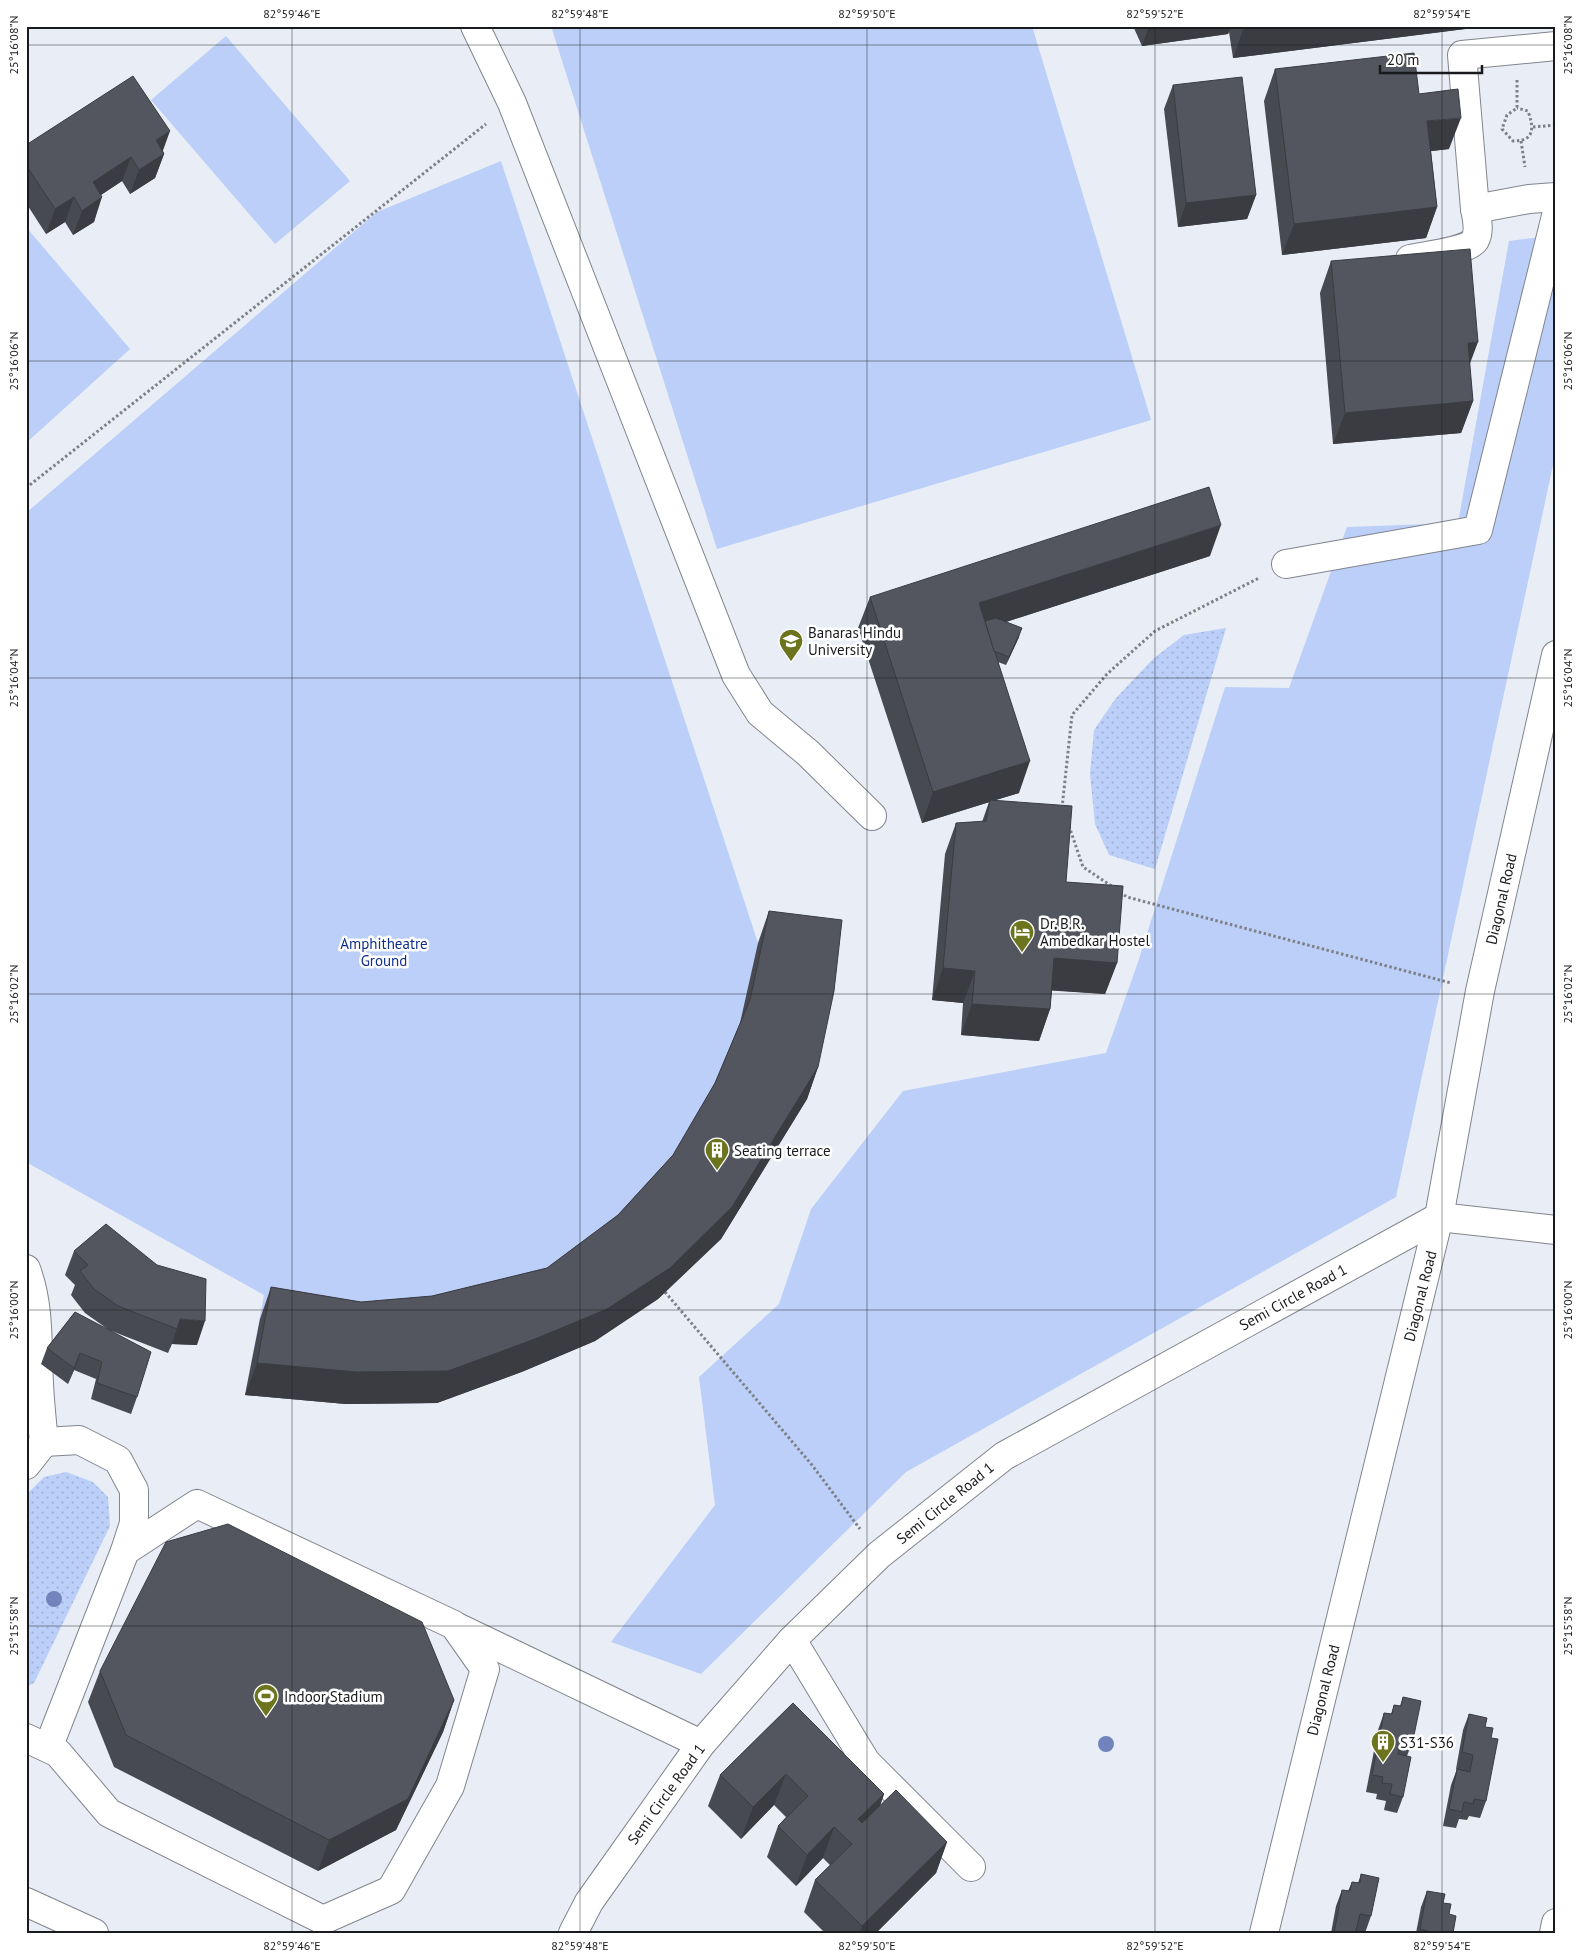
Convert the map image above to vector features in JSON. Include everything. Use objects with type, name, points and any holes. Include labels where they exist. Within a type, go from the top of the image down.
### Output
[{"type":"street","points":[[475,26],[512,103],[736,675],[760,713],[808,753],[872,816]]},
{"type":"street","points":[[1389,263],[1465,247],[1474,242],[1478,228],[1462,55],[1556,46]]},
{"type":"street","points":[[1475,209],[1528,199],[1556,197]]},
{"type":"street","points":[[1286,564],[1478,530],[1556,216]]},
{"type":"street","name":"Diagonal Road","points":[[1264,1933],[1439,1217],[1480,991],[1556,655]]},
{"type":"street","points":[[1439,1217],[1556,1230]]},
{"type":"street","name":"Semi Circle Road 1","points":[[573,1933],[588,1902],[701,1744],[792,1640],[879,1555],[1004,1456],[1439,1217]]},
{"type":"street","points":[[26,1269],[30,1280],[39,1335],[39,1384],[44,1442],[26,1465]]},
{"type":"street","points":[[44,1442],[79,1440],[118,1460],[134,1490],[134,1524],[125,1551],[37,1743],[58,1754],[109,1813],[324,1920],[391,1890],[450,1786],[485,1669],[454,1625]]},
{"type":"street","points":[[125,1551],[197,1504],[701,1744]]},
{"type":"street","points":[[792,1640],[866,1762],[971,1867]]},
{"type":"street","points":[[26,1902],[94,1933]]},
{"type":"street","points":[[1554,1933],[1556,1923]]},
{"type":"path","points":[[1517,50],[1517,108]]},
{"type":"path","points":[[26,488],[512,103]]},
{"type":"path","points":[[1517,108],[1528,111],[1533,127],[1530,136],[1521,141],[1513,141],[1502,129],[1507,114],[1517,108]]},
{"type":"path","points":[[1533,127],[1556,125]]},
{"type":"path","points":[[1065,816],[1062,807],[1072,715],[1107,674],[1155,631],[1286,564]]},
{"type":"path","points":[[1068,824],[1083,866],[1127,897],[1480,991]]},
{"type":"path","points":[[665,1292],[812,1465],[879,1555]]},
{"type":"green space","points":[[551,26],[1032,26],[1151,420],[717,549]]},
{"type":"green space","points":[[226,36],[350,181],[275,244],[151,100]]},
{"type":"green space","name":"Amphitheatre Ground","points":[[501,161],[758,943],[831,951],[823,1023],[807,1099],[721,1239],[437,1403],[346,1404],[245,1395],[264,1295],[26,1162],[26,513],[377,212]]},
{"type":"green space","points":[[26,227],[130,349],[26,443]]},
{"type":"green space","points":[[1556,235],[1556,451],[1396,1197],[906,1472],[701,1674],[611,1642],[715,1505],[699,1377],[779,1304],[811,1209],[903,1091],[1106,1053],[1138,962],[1225,687],[1289,688],[1347,527],[1458,523],[1509,241]]},
{"type":"green space","points":[[1226,628],[1155,869],[1109,855],[1095,824],[1090,774],[1094,730],[1116,698],[1154,658],[1184,635]]},
{"type":"green space","points":[[66,1472],[93,1482],[108,1497],[110,1526],[34,1683],[26,1687],[26,1495],[44,1477]]},
{"type":"building","points":[[1414,53],[1419,94],[1458,89],[1461,118],[1427,121],[1437,207],[1294,224],[1275,69]]},
{"type":"building","points":[[133,76],[170,131],[156,140],[164,154],[139,170],[131,157],[93,182],[102,197],[82,211],[74,197],[55,209],[26,165],[26,145]]},
{"type":"building","points":[[1242,77],[1256,195],[1186,203],[1173,85]]},
{"type":"building","points":[[1470,249],[1478,342],[1468,343],[1473,401],[1345,413],[1331,261]]},
{"type":"building","points":[[1209,487],[1221,525],[979,603],[1030,761],[933,792],[870,597]]},
{"type":"building","points":[[996,618],[1022,628],[1009,657],[994,651],[985,621]]},
{"type":"building","name":"Dr. B.R. Ambedkar Hostel","points":[[990,800],[1072,806],[1066,882],[1123,886],[1117,963],[1054,958],[1050,1009],[972,1004],[975,971],[943,968],[956,823],[986,821]]},
{"type":"building","name":"Seating terrace","points":[[769,911],[842,920],[834,991],[818,1067],[732,1207],[670,1268],[607,1309],[535,1339],[448,1371],[357,1372],[257,1363],[271,1287],[361,1302],[432,1296],[547,1268],[618,1215],[673,1155],[715,1083],[750,1000]]},
{"type":"building","points":[[106,1224],[157,1265],[206,1279],[205,1321],[180,1319],[177,1329],[118,1306],[94,1289],[80,1271],[88,1265],[74,1251]]},
{"type":"building","points":[[75,1312],[151,1352],[137,1397],[97,1383],[102,1362],[80,1353],[74,1368],[47,1348]]},
{"type":"building","name":"Indoor Stadium","points":[[228,1524],[422,1622],[454,1700],[408,1799],[329,1840],[126,1735],[100,1671],[166,1542]]},
{"type":"building","name":"S31-S36","points":[[1403,1697],[1421,1701],[1413,1740],[1401,1738],[1398,1754],[1411,1757],[1403,1797],[1390,1794],[1392,1784],[1382,1783],[1383,1777],[1372,1775],[1384,1713],[1392,1714],[1394,1705],[1401,1706]]},
{"type":"building","points":[[793,1703],[884,1794],[858,1819],[862,1823],[896,1790],[947,1842],[862,1926],[815,1880],[852,1844],[834,1827],[807,1855],[778,1826],[808,1796],[786,1774],[753,1807],[720,1775]]},
{"type":"building","name":"S31-S36","points":[[1469,1714],[1487,1718],[1485,1727],[1493,1728],[1491,1738],[1498,1739],[1486,1801],[1474,1799],[1473,1804],[1464,1802],[1462,1812],[1449,1809],[1457,1769],[1470,1772],[1473,1755],[1462,1752]]},
{"type":"building","points":[[1361,1874],[1379,1878],[1371,1916],[1360,1914],[1356,1931],[1365,1933],[1334,1933],[1342,1890],[1350,1891],[1352,1882],[1360,1883]]},
{"type":"building","points":[[1427,1891],[1445,1894],[1443,1903],[1451,1904],[1449,1914],[1456,1916],[1453,1933],[1431,1933],[1420,1929]]},
{"type":"place","name":"Banaras Hindu University","points":[[791,662]]},
{"type":"place","name":"Dr. B.R. Ambedkar Hostel","points":[[1022,953]]},
{"type":"place","name":"Seating terrace","points":[[717,1171]]},
{"type":"place","name":"Indoor Stadium","points":[[266,1717]]},
{"type":"place","name":"S31-S36","points":[[1383,1763]]}]
